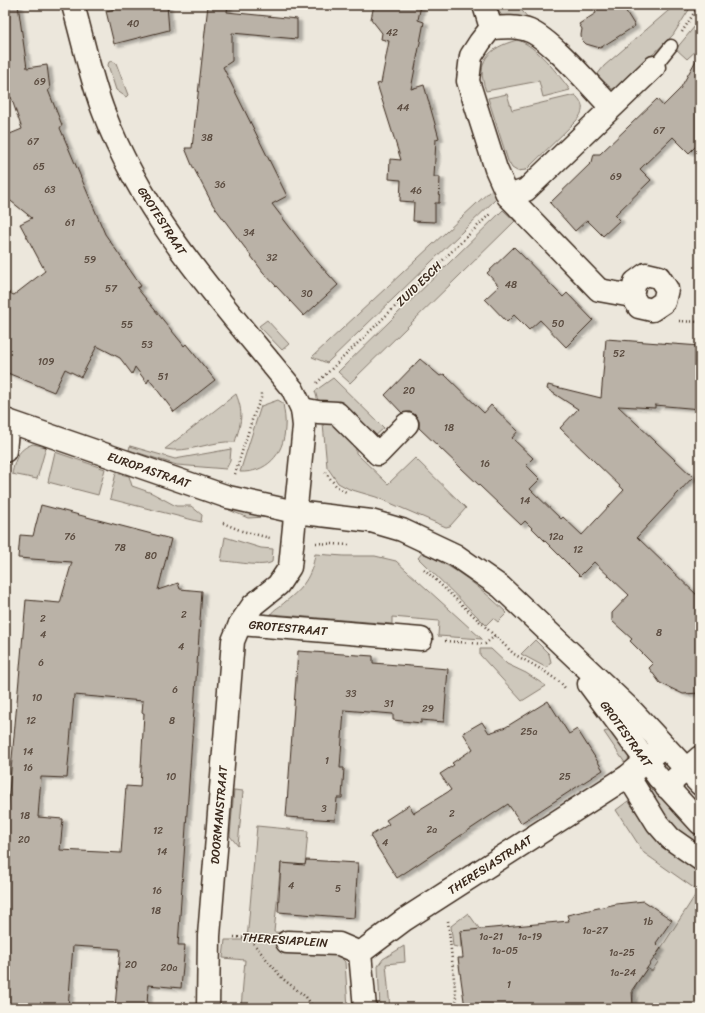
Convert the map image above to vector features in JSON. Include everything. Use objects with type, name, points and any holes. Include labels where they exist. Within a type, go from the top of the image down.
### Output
[{"type":"street","name":"GROTESTRAAT","points":[[73,5],[104,113],[134,177],[187,260],[293,390],[302,409],[304,426],[295,512],[294,541],[290,567],[278,585],[253,604],[240,624],[421,639]]},
{"type":"street","points":[[484,5],[491,28]]},
{"type":"street","points":[[610,107],[547,41],[530,31],[510,27],[491,28],[471,56],[468,81],[496,169],[508,196],[600,290],[632,296]]},
{"type":"street","points":[[508,196],[526,190],[610,107],[654,67]]},
{"type":"street","points":[[302,409],[337,413],[378,454],[407,424]]},
{"type":"street","points":[[5,451],[6,421]]},
{"type":"street","name":"EUROPASTRAAT","points":[[6,421],[228,497],[295,512]]},
{"type":"street","name":"GROTESTRAAT","points":[[295,512],[370,521],[402,530],[455,555],[500,587],[633,712],[665,745],[696,770]]},
{"type":"street","name":"DOORMANSTRAAT","points":[[208,1008],[209,936],[233,641],[240,624]]},
{"type":"street","name":"GROTESTRAAT","points":[[558,642],[666,787],[700,823]]},
{"type":"street","name":"THERESIASTRAAT","points":[[360,953],[380,936],[628,776],[665,745]]},
{"type":"street","points":[[666,787],[696,770]]},
{"type":"street","name":"GROTESTRAAT","points":[[628,776],[657,823],[665,833],[700,859]]},
{"type":"street","name":"THERESIAPLEIN","points":[[287,942],[339,944],[360,953]]},
{"type":"street","points":[[360,953],[365,1008]]},
{"type":"lane","points":[[654,67],[671,46]]},
{"type":"path","points":[[671,46],[688,24],[699,5]]},
{"type":"path","name":"ZUID ESCH","points":[[330,371],[508,196]]},
{"type":"path","points":[[420,566],[514,654],[544,671],[561,683],[570,694]]},
{"type":"path","points":[[421,639],[485,644],[495,636]]},
{"type":"path","points":[[447,914],[457,1008]]},
{"type":"path","name":"THERESIAPLEIN","points":[[209,936],[248,937],[287,942]]},
{"type":"path","points":[[248,937],[283,979],[306,997],[314,1008]]},
{"type":"shaded area","points":[[495,5],[517,5],[530,20],[502,16]]},
{"type":"shaded area","points":[[675,5],[692,5],[673,35],[620,86],[612,89],[597,75],[604,66]]},
{"type":"shaded area","points":[[700,16],[700,47],[687,59],[676,49],[695,26]]},
{"type":"shaded area","points":[[517,40],[531,47],[539,54],[570,90],[543,97],[539,81],[486,91],[482,72],[486,57],[498,47]]},
{"type":"shaded area","points":[[112,61],[116,63],[128,95],[126,97],[116,90],[108,65],[109,62]]},
{"type":"shaded area","points":[[507,94],[512,110],[575,95],[582,105],[581,114],[576,121],[526,170],[517,171],[512,168],[508,161],[488,98]]},
{"type":"shaded area","points":[[491,190],[497,198],[327,363],[312,357]]},
{"type":"shaded area","points":[[503,210],[515,221],[350,383],[338,372]]},
{"type":"shaded area","points":[[267,320],[289,344],[282,350],[259,326]]},
{"type":"shaded area","points":[[333,378],[384,428],[373,438],[320,408],[315,391]]},
{"type":"shaded area","points":[[236,394],[240,407],[241,418],[235,442],[218,443],[182,450],[165,449]]},
{"type":"shaded area","points":[[278,400],[283,403],[285,425],[284,438],[277,454],[265,466],[249,472],[240,472],[261,406]]},
{"type":"shaded area","points":[[331,420],[356,444],[356,453],[388,484],[415,458],[466,508],[450,526],[446,527],[376,497],[349,489],[338,483],[327,467],[323,424],[324,421]]},
{"type":"shaded area","points":[[33,444],[46,447],[37,479],[12,474],[18,455],[28,446]]},
{"type":"shaded area","points":[[130,446],[175,459],[231,449],[230,461],[226,469],[177,465],[129,450]]},
{"type":"shaded area","points":[[55,452],[105,469],[98,495],[48,482]]},
{"type":"shaded area","points":[[116,473],[129,476],[132,486],[152,493],[176,506],[191,506],[202,515],[201,522],[110,499]]},
{"type":"shaded area","points":[[236,491],[268,513],[266,517],[248,518],[229,510]]},
{"type":"shaded area","points":[[225,537],[261,548],[273,549],[272,562],[268,564],[255,564],[221,561]]},
{"type":"shaded area","points":[[422,553],[446,565],[468,579],[507,613],[498,622],[493,618],[486,625],[418,558]]},
{"type":"shaded area","points":[[315,554],[375,556],[396,561],[482,639],[438,636],[439,621],[392,617],[392,624],[271,614],[297,592],[306,581],[312,569]]},
{"type":"shaded area","points":[[535,640],[549,654],[551,662],[547,668],[521,654]]},
{"type":"shaded area","points":[[480,649],[491,649],[507,664],[526,673],[546,686],[522,701],[480,655]]},
{"type":"shaded area","points":[[604,732],[614,732],[629,754],[628,761],[625,763]]},
{"type":"shaded area","points":[[639,786],[650,786],[658,789],[700,837],[700,850],[683,840]]},
{"type":"shaded area","points":[[234,790],[243,791],[238,846],[230,836]]},
{"type":"shaded area","points":[[628,801],[658,841],[700,871],[700,1008],[633,1008],[633,994],[637,982],[647,968],[652,971],[658,962],[654,959],[698,891],[644,853],[616,810]]},
{"type":"shaded area","points":[[257,826],[308,831],[305,865],[281,863],[274,932],[288,933],[338,954],[345,962],[348,1008],[241,1008],[245,960],[223,958],[225,940],[247,940]]},
{"type":"shaded area","points":[[468,913],[481,931],[460,931],[461,948],[453,946],[451,926]]},
{"type":"shaded area","points":[[404,946],[405,962],[386,964],[390,1008],[380,1008],[378,966],[383,959]]},
{"type":"building","points":[[18,5],[27,68],[47,65],[50,89],[48,90],[62,125],[60,128],[105,234],[141,286],[137,288],[184,346],[186,344],[215,380],[174,412],[149,379],[147,383],[135,367],[132,374],[120,358],[97,346],[81,377],[65,369],[54,392],[5,372],[5,291],[14,295],[45,271],[20,224],[32,218],[7,198],[5,193],[5,136],[22,129],[11,97],[7,97],[5,77],[5,6]]},
{"type":"building","points":[[132,5],[167,5],[169,30],[114,44],[106,11]]},
{"type":"building","points":[[208,5],[228,5],[227,12],[297,19],[297,39],[232,33],[232,61],[223,67],[287,196],[272,204],[311,255],[338,285],[304,316],[263,272],[213,205],[192,165],[185,148],[192,148]]},
{"type":"building","points":[[374,5],[421,5],[418,20],[424,22],[411,89],[424,85],[439,138],[436,139],[434,177],[440,177],[439,203],[435,203],[435,222],[413,221],[414,202],[400,201],[401,180],[389,179],[390,159],[401,160],[377,84],[381,83],[389,41],[381,39],[382,33],[371,19]]},
{"type":"building","points":[[592,5],[622,5],[635,26],[600,48],[586,44],[582,40],[582,29],[579,24],[596,13]]},
{"type":"building","points":[[700,53],[700,142],[689,153],[673,137],[640,169],[651,180],[615,215],[620,220],[603,236],[587,220],[575,231],[550,203],[592,162],[594,154],[600,154],[657,99],[663,106],[680,89]]},
{"type":"building","points":[[514,247],[563,297],[567,293],[593,320],[566,347],[540,320],[529,330],[514,315],[507,322],[485,299],[499,286],[487,273]]},
{"type":"building","points":[[606,339],[700,346],[700,409],[655,405],[655,408],[618,406],[693,477],[637,537],[700,598],[700,693],[683,694],[660,683],[649,668],[653,664],[630,641],[632,639],[612,621],[612,613],[629,595],[594,562],[580,576],[525,521],[521,525],[419,428],[419,421],[415,415],[410,412],[402,413],[385,395],[420,359],[440,376],[444,374],[484,413],[491,405],[518,431],[512,438],[533,458],[526,465],[540,479],[530,489],[561,519],[563,517],[582,535],[624,490],[560,428],[578,409],[547,389],[548,385],[601,398]]},
{"type":"building","points":[[41,505],[171,539],[158,590],[178,583],[180,589],[202,591],[178,945],[185,945],[181,988],[148,985],[147,1008],[115,1008],[120,949],[73,946],[68,1008],[5,1008],[5,838],[26,600],[60,603],[72,562],[18,558],[20,535],[33,536]],"holes":[[[74,695],[143,701],[142,713],[144,713],[140,787],[126,786],[121,853],[60,850],[63,819],[38,817],[41,777],[67,778]]]},
{"type":"building","points":[[298,651],[373,656],[373,663],[448,669],[444,722],[421,720],[421,723],[393,720],[393,714],[344,710],[340,768],[344,768],[342,798],[337,798],[335,820],[286,817]]},
{"type":"building","points":[[548,701],[569,734],[577,729],[603,770],[521,823],[508,804],[397,878],[370,836],[389,824],[386,820],[409,805],[414,813],[451,790],[440,774],[454,765],[452,763],[473,749],[463,733],[482,722],[489,733],[506,727]]},
{"type":"building","points":[[306,860],[358,863],[354,918],[278,912],[281,863],[305,865]]},
{"type":"building","points":[[644,901],[672,920],[656,943],[661,948],[632,990],[633,1008],[465,1008],[458,958],[463,958],[460,931],[569,921],[567,915],[616,904]]}]
